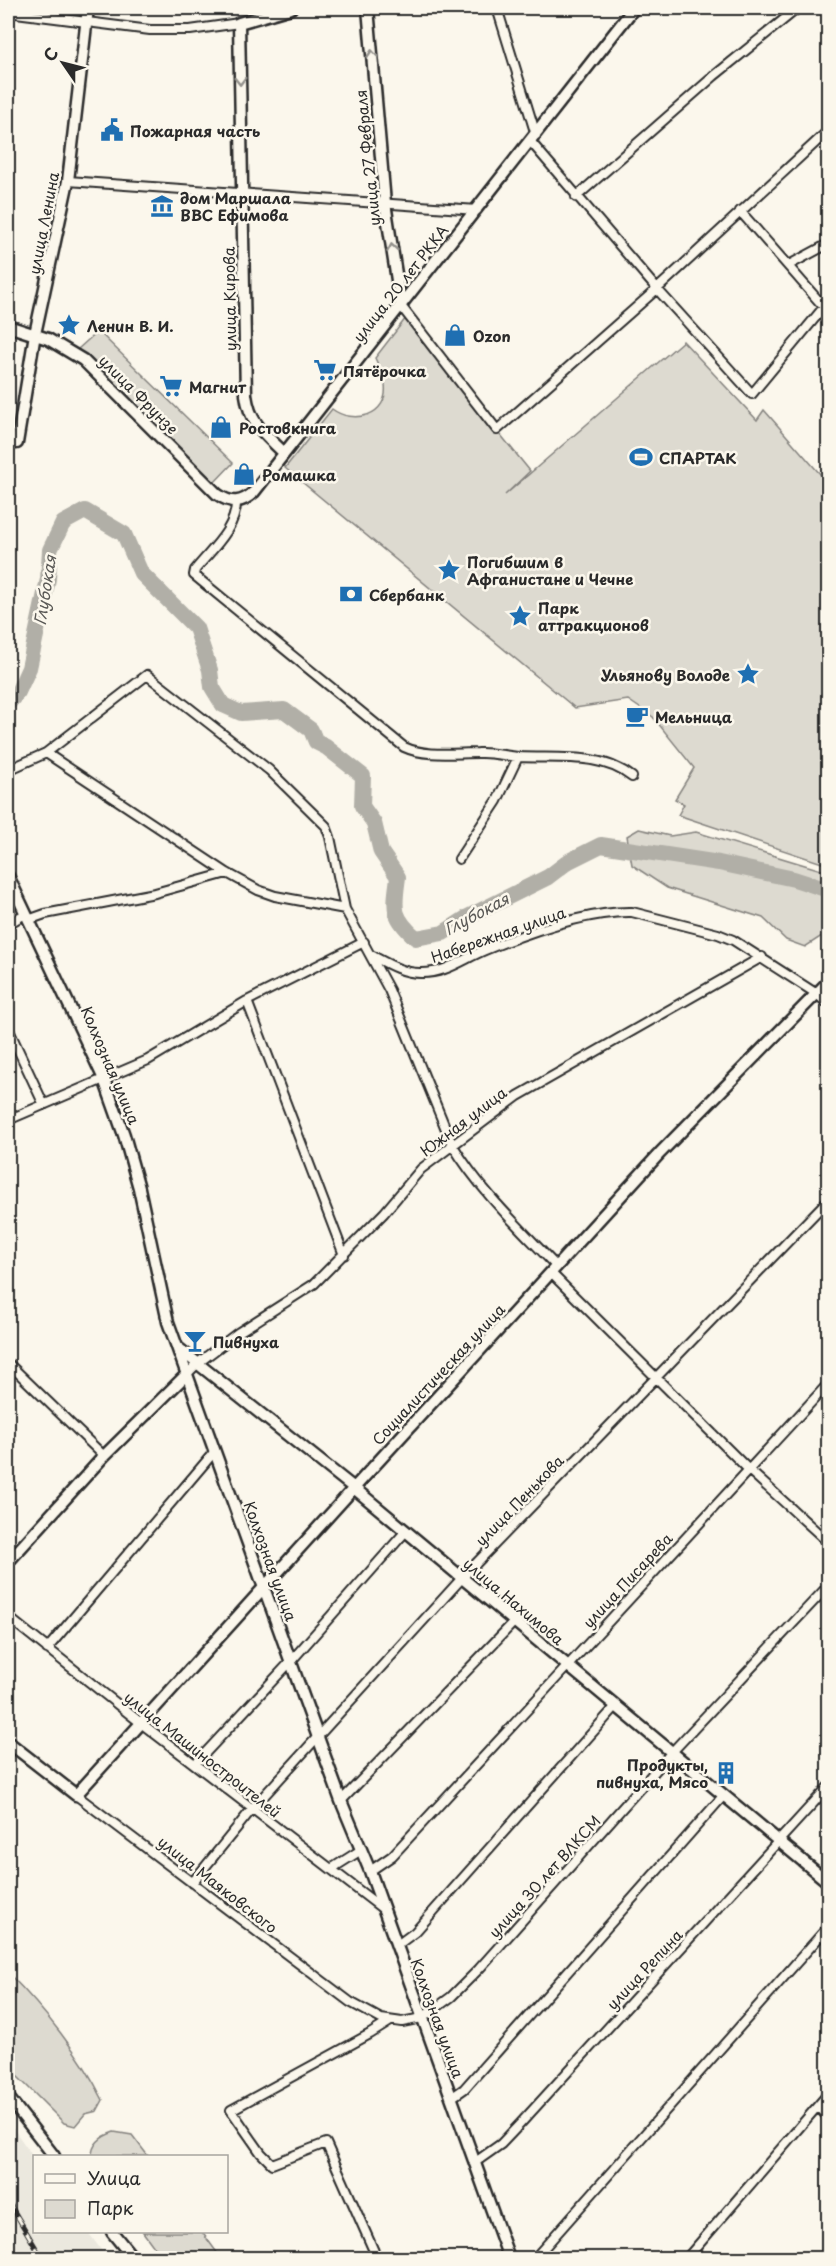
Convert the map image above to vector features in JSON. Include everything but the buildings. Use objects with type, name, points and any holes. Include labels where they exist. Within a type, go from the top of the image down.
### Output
[{"type":"street","name":"улица Ленина","points":[[17,443],[35,334],[68,180],[88,8]]},
{"type":"street","points":[[8,12],[150,30],[190,30],[239,23],[291,8]]},
{"type":"street","name":"улица 27 Февраля","points":[[368,8],[385,203],[401,306]]},
{"type":"street","points":[[496,8],[533,138],[576,196],[752,394],[824,307],[740,211]]},
{"type":"street","name":"улица 20 лет РККА","points":[[236,502],[242,501],[254,492],[634,8]]},
{"type":"street","points":[[576,196],[714,76],[798,8]]},
{"type":"street","name":"улица Кирова","points":[[239,23],[248,409],[257,426],[284,453]]},
{"type":"street","points":[[401,306],[497,430],[657,289],[828,132]]},
{"type":"street","points":[[68,180],[477,210]]},
{"type":"street","points":[[789,266],[828,244]]},
{"type":"street","name":"улица Фрунзе","points":[[8,326],[54,342],[84,360],[216,494],[224,500],[236,502]]},
{"type":"street","points":[[236,502],[236,511],[229,527],[195,570],[194,575],[404,747],[422,752],[487,752],[518,757],[593,760],[621,769],[632,777]]},
{"type":"street","points":[[8,770],[46,753],[147,675],[269,770],[320,818],[330,837],[345,909],[389,990],[452,1144],[462,1160],[554,1270],[749,1470],[828,1542]]},
{"type":"street","points":[[46,753],[227,873],[258,890],[275,896],[345,909]]},
{"type":"street","points":[[459,860],[497,801],[518,757]]},
{"type":"street","points":[[8,924],[26,917],[186,886],[227,873]]},
{"type":"street","name":"Колхозная улица","points":[[8,876],[104,1079],[130,1156],[168,1322],[292,1660],[341,1801],[370,1871],[509,2259]]},
{"type":"street","name":"Набережная улица","points":[[372,956],[407,972],[436,972],[485,950],[564,923],[632,912],[733,940],[817,994],[828,1004]]},
{"type":"street","points":[[8,1120],[148,1060],[247,1001],[364,942]]},
{"type":"street","name":"Южная улица","points":[[187,1374],[239,1332],[314,1284],[390,1207],[422,1169],[518,1096],[762,957]]},
{"type":"street","name":"Социалистическая улица","points":[[76,1795],[660,1154],[828,982]]},
{"type":"street","points":[[247,1001],[344,1255]]},
{"type":"street","points":[[8,1028],[44,1105]]},
{"type":"street","name":"улица Пенькова","points":[[192,1883],[252,1809],[318,1734],[462,1578],[828,1200]]},
{"type":"street","name":"улица Нахимова","points":[[177,1346],[354,1488],[828,1882]]},
{"type":"street","points":[[8,1363],[104,1456]]},
{"type":"street","points":[[8,1562],[104,1456],[187,1374]]},
{"type":"street","name":"улица Писарева","points":[[370,1871],[393,1856],[828,1384]]},
{"type":"street","points":[[47,1649],[215,1451]]},
{"type":"street","points":[[195,1764],[292,1660],[406,1531]]},
{"type":"street","name":"улица 30 лет ВЛКСМ","points":[[422,2018],[451,1997],[479,1969],[672,1752],[828,1586]]},
{"type":"street","name":"улица Машиностроителей","points":[[8,1617],[141,1723],[383,1909]]},
{"type":"street","points":[[341,1801],[514,1621]]},
{"type":"street","points":[[396,1946],[415,1932],[616,1706]]},
{"type":"street","name":"улица Маяковского","points":[[8,1742],[350,2002],[367,2013],[389,2022]]},
{"type":"street","name":"улица Репина","points":[[474,2163],[490,2153],[507,2137],[780,1842],[828,1787]]},
{"type":"street","points":[[451,2098],[464,2089],[724,1795]]},
{"type":"street","points":[[331,1869],[361,1850]]},
{"type":"street","points":[[535,2259],[828,1926]]},
{"type":"street","points":[[377,2259],[326,2142],[272,2164],[261,2153],[231,2110],[389,2022],[422,2018]]},
{"type":"street","points":[[687,2259],[828,2094]]},
{"type":"street","points":[[8,2097],[52,2155]]},
{"type":"street","points":[[818,2107],[828,2117]]},
{"type":"street","points":[[113,2233],[133,2259]]},
{"type":"shaded area","points":[[8,2121],[33,2157],[33,2233],[89,2233],[107,2258],[8,2258]]},
{"type":"green space","points":[[406,318],[530,471],[505,495],[683,341],[757,420],[764,410],[828,483],[828,865],[678,815],[684,804],[675,799],[694,768],[653,717],[628,700],[575,708],[285,468],[332,409],[340,414],[359,417],[368,415],[381,404],[385,396],[385,385],[375,358]]},
{"type":"green space","points":[[98,331],[233,463],[213,484],[78,349]]},
{"type":"green space","points":[[639,829],[670,836],[696,832],[828,872],[828,932],[805,947],[786,940],[763,918],[667,888],[632,865],[627,836]]},
{"type":"green space","points":[[8,1973],[35,2001],[60,2033],[84,2066],[103,2100],[97,2111],[85,2114],[75,2126],[64,2123],[8,2067]]},
{"type":"green space","points":[[114,2132],[132,2135],[147,2155],[92,2155],[98,2141]]},
{"type":"green space","points":[[144,2233],[203,2233],[221,2258],[162,2258]]},
{"type":"waterway","name":"Глубокая","points":[[8,704],[18,692],[29,668],[48,579],[50,550],[63,523],[85,511],[124,534],[141,573],[196,628],[210,670],[212,687],[223,705],[241,713],[284,710],[311,730],[316,742],[326,747],[363,776],[362,806],[374,823],[381,852],[398,877],[396,911],[402,924],[416,938],[443,933],[468,917],[548,877],[569,861],[601,845],[719,863],[794,879],[828,890]]},
{"type":"railway","points":[[8,2201],[42,2258]]},
{"type":"place","name":"Пожарная часть","points":[[112,130]]},
{"type":"place","name":"дом Маршала ВВС Ефимова","points":[[162,206]]},
{"type":"place","name":"Ленин В. И.","points":[[69,325]]},
{"type":"place","name":"Ozon","points":[[455,335]]},
{"type":"place","name":"Пятёрочка","points":[[325,370]]},
{"type":"place","name":"Магнит","points":[[171,386]]},
{"type":"place","name":"Ростовкнига","points":[[221,427]]},
{"type":"place","name":"СПАРТАК","points":[[641,457]]},
{"type":"place","name":"Ромашка","points":[[244,474]]},
{"type":"place","name":"Погибшим в Афганистане и Чечне","points":[[449,570]]},
{"type":"place","name":"Сбербанк","points":[[351,594]]},
{"type":"place","name":"Парк аттракционов","points":[[520,616]]},
{"type":"place","name":"Ульянову Володе","points":[[748,674]]},
{"type":"place","name":"Мельница","points":[[637,716]]},
{"type":"place","name":"Пивнуха","points":[[195,1341]]},
{"type":"place","name":"Продукты, пивнуха, Мясо","points":[[726,1773]]}]
